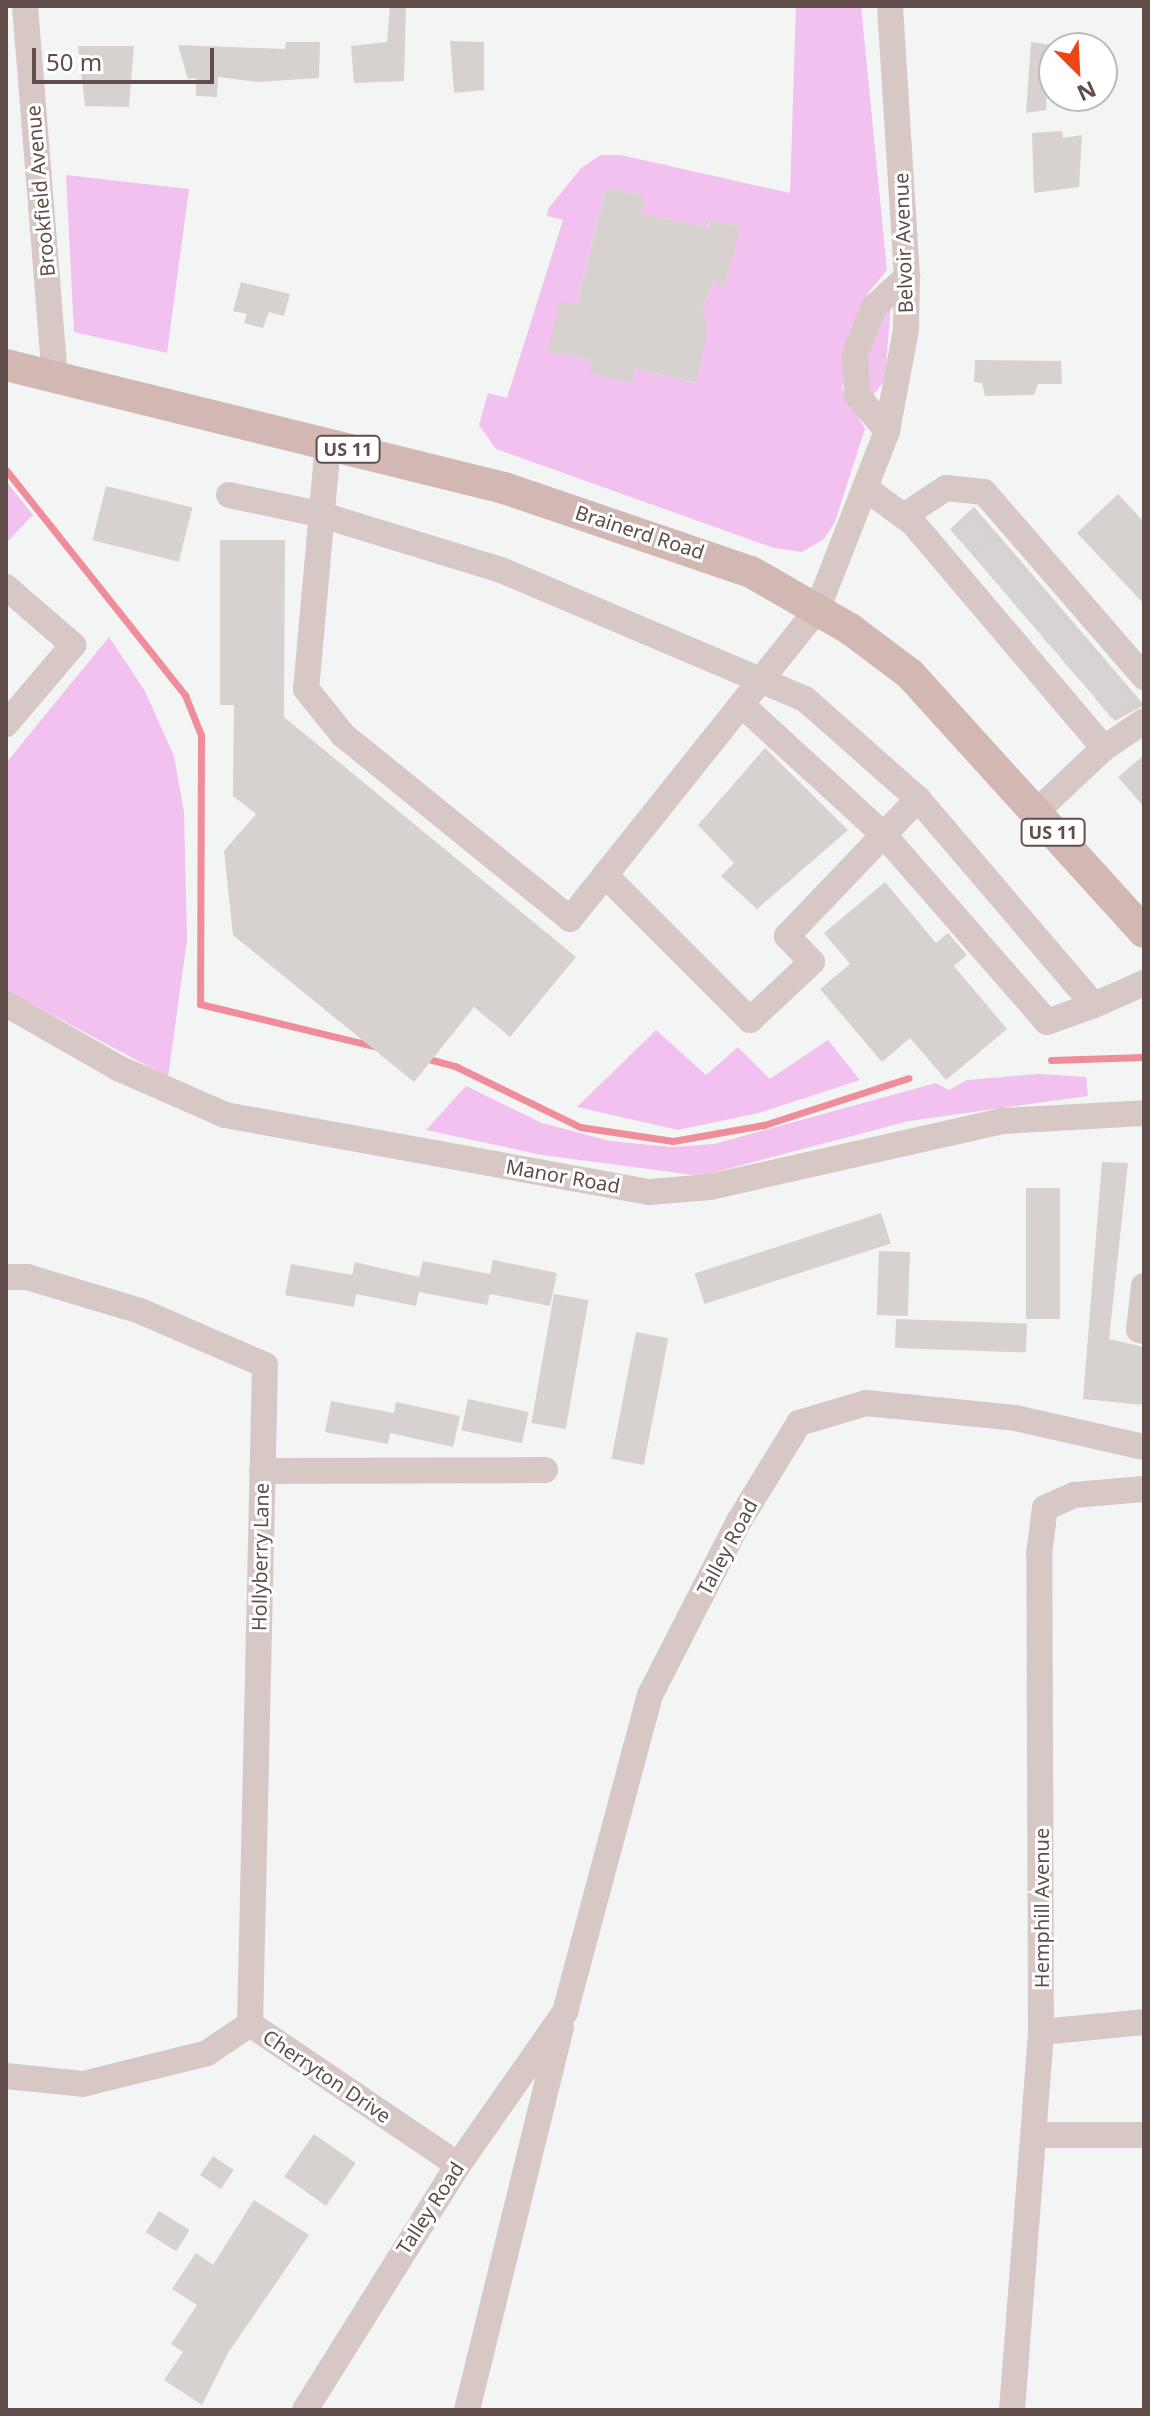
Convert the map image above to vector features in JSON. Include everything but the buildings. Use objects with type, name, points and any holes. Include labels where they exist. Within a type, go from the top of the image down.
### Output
[{"type":"main road","name":"Brainerd Road","points":[[6,365],[328,444],[655,535],[751,572],[817,610],[910,674],[1035,813],[1140,921]]},
{"type":"street","name":"Brookfield Avenue","points":[[25,6],[55,376]]},
{"type":"street","name":"Belvoir Avenue","points":[[319,514],[306,689],[321,715],[570,919],[817,610],[887,431],[906,329],[907,277],[890,6]]},
{"type":"street","points":[[887,431],[857,395],[855,354],[874,307],[907,277]]},
{"type":"street","points":[[319,514],[328,444]]},
{"type":"street","points":[[865,488],[954,553],[1086,707],[1104,748]]},
{"type":"street","points":[[905,515],[946,488],[984,492],[994,516],[1138,680]]},
{"type":"street","points":[[229,495],[319,514],[501,570],[805,699],[918,799],[1094,1005]]},
{"type":"street","points":[[6,587],[73,645],[6,724]]},
{"type":"street","points":[[742,705],[883,834],[1047,1022],[1144,983]]},
{"type":"street","points":[[1035,813],[1104,748],[1144,721]]},
{"type":"street","points":[[605,875],[750,1020],[812,962],[787,936],[918,799]]},
{"type":"street","name":"Manor Road","points":[[6,1004],[118,1068],[225,1115],[650,1192],[710,1187],[1003,1121],[1144,1113]]},
{"type":"street","name":"Hollyberry Lane","points":[[6,1277],[27,1277],[140,1311],[265,1365],[250,2024]]},
{"type":"street","points":[[1144,1286],[1139,1330],[1144,1331]]},
{"type":"street","name":"Talley Road","points":[[467,2410],[565,2012],[650,1695],[739,1521],[799,1423],[866,1403],[1015,1418],[1144,1447]]},
{"type":"street","points":[[262,1471],[545,1470]]},
{"type":"street","name":"Hemphill Avenue","points":[[1012,2410],[1036,2135],[1041,2032],[1039,1569],[1045,1508],[1074,1495],[1144,1489]]},
{"type":"street","name":"Talley Road","points":[[305,2410],[458,2165],[565,2012]]},
{"type":"street","points":[[1041,2032],[1144,2022]]},
{"type":"street","name":"Cherryton Drive","points":[[6,2076],[83,2084],[207,2053],[250,2024],[458,2165]]},
{"type":"street","points":[[1036,2135],[1144,2135]]},
{"type":"shaded area","points":[[796,6],[861,6],[887,270],[868,293],[852,333],[842,388],[865,429],[835,522],[824,539],[802,552],[774,548],[496,449],[479,425],[488,393],[507,398],[563,220],[547,216],[548,209],[581,168],[601,155],[621,155],[790,193]],"holes":[[[606,187],[644,196],[640,213],[707,228],[710,219],[739,226],[725,285],[714,283],[703,305],[706,336],[695,383],[635,369],[632,382],[593,361],[549,351],[560,302],[577,305]]]},
{"type":"shaded area","points":[[66,175],[189,189],[167,353],[74,332]]},
{"type":"shaded area","points":[[891,302],[885,379],[871,399],[861,374],[866,349]]},
{"type":"shaded area","points":[[6,481],[33,515],[6,543]]},
{"type":"shaded area","points":[[109,637],[145,691],[174,756],[184,812],[187,940],[168,1077],[6,990],[6,763]]},
{"type":"shaded area","points":[[656,1030],[706,1075],[738,1047],[770,1079],[828,1040],[860,1080],[759,1113],[678,1130],[577,1107]]},
{"type":"shaded area","points":[[1038,1074],[1086,1077],[1088,1096],[909,1121],[701,1176],[542,1155],[426,1130],[466,1086],[542,1123],[610,1141],[672,1147],[714,1144],[936,1083],[949,1090],[967,1080]]},
{"type":"waterway","points":[[6,470],[185,695],[201,735],[200,1004],[374,1046]]},
{"type":"waterway","points":[[1051,1060],[1144,1057]]},
{"type":"waterway","points":[[425,1058],[455,1066],[580,1127],[673,1141],[764,1125],[909,1078]]},
{"type":"tunnel","points":[[963,544],[986,521]]},
{"type":"tunnel","points":[[983,567],[1007,546]]},
{"type":"tunnel","points":[[1001,588],[1025,566]]},
{"type":"tunnel","points":[[1016,606],[1041,585]]},
{"type":"tunnel","points":[[1034,627],[1058,605]]},
{"type":"tunnel","points":[[1051,647],[1075,625]]},
{"type":"tunnel","points":[[1069,668],[1094,647]]},
{"type":"tunnel","points":[[1087,688],[1110,666]]},
{"type":"tunnel","points":[[1103,708],[1128,687]]}]
